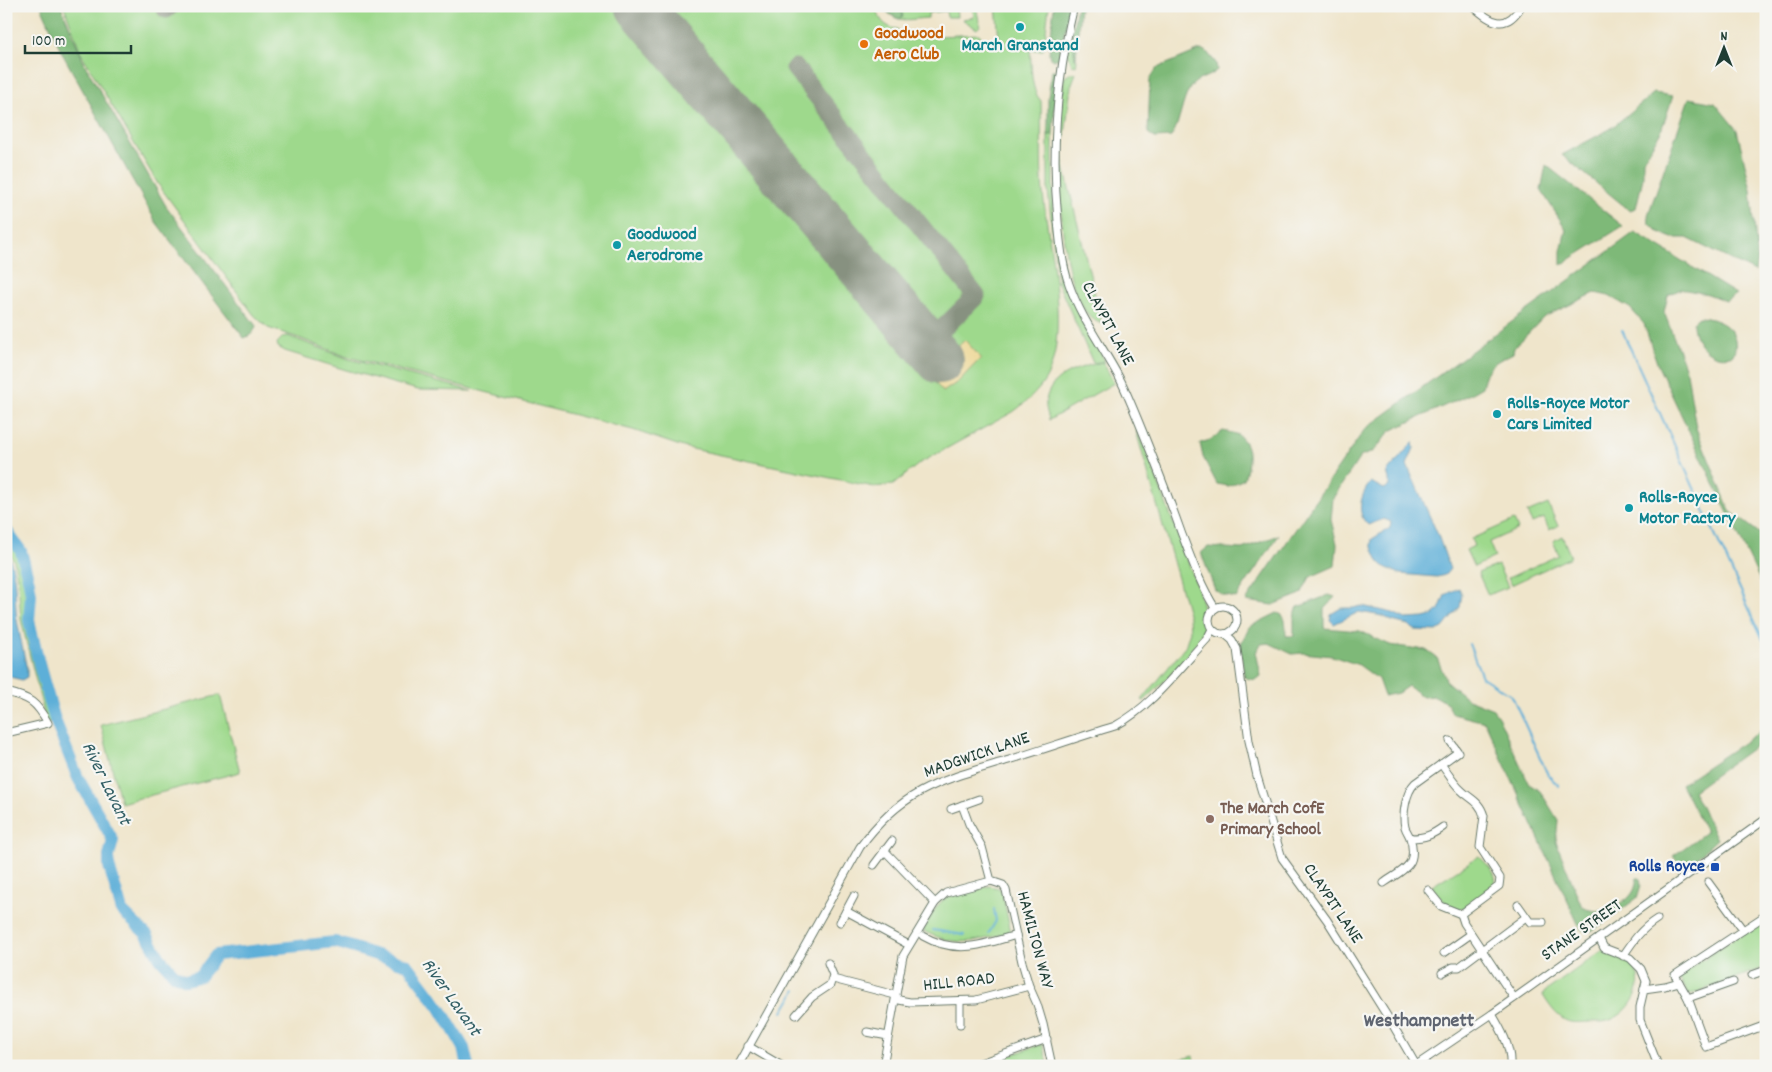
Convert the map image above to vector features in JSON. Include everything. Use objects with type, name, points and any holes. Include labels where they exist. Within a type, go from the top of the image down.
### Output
[{"type":"street","name":"CLAYPIT LANE","points":[[1074,6],[1061,67],[1056,151],[1057,205],[1060,243],[1065,270],[1085,320],[1121,381],[1162,479],[1204,590],[1215,608]]},
{"type":"street","points":[[1473,6],[1484,16],[1497,22],[1504,22],[1509,20],[1521,6]]},
{"type":"street","points":[[1220,606],[1229,607],[1236,615],[1235,626],[1232,630],[1225,634],[1212,629],[1209,617],[1215,608],[1220,606]]},
{"type":"street","name":"MADGWICK LANE","points":[[738,1066],[860,847],[879,823],[913,795],[941,781],[1115,726],[1130,718],[1143,708],[1207,639],[1212,629]]},
{"type":"street","name":"CLAYPIT LANE","points":[[1225,634],[1232,640],[1237,649],[1249,741],[1257,776],[1282,858],[1327,920],[1416,1065]]},
{"type":"street","points":[[6,692],[22,696],[38,706],[48,723],[6,733]]},
{"type":"street","points":[[1384,883],[1405,869],[1410,863],[1413,853],[1410,838],[1405,828],[1404,815],[1410,788],[1458,752],[1450,741]]},
{"type":"street","points":[[1441,764],[1461,791],[1474,798],[1483,811],[1480,847],[1500,878],[1499,886],[1461,914]]},
{"type":"street","points":[[951,809],[979,800]]},
{"type":"street","points":[[962,805],[969,824],[983,849],[991,881]]},
{"type":"street","name":"STANE STREET","points":[[1416,1065],[1492,1014],[1766,819]]},
{"type":"street","points":[[1410,838],[1424,838],[1432,835],[1443,826]]},
{"type":"street","points":[[874,865],[892,841]]},
{"type":"street","points":[[884,850],[935,903]]},
{"type":"street","name":"HAMILTON WAY","points":[[883,1066],[903,956],[935,903],[946,893],[991,881],[1003,885],[1006,890],[1029,986],[1037,1004],[1052,1066]]},
{"type":"street","points":[[1708,882],[1743,930]]},
{"type":"street","points":[[1428,890],[1441,906],[1461,914],[1464,923],[1514,998]]},
{"type":"street","points":[[840,922],[854,896]]},
{"type":"street","points":[[1518,905],[1530,922],[1542,922]]},
{"type":"street","points":[[846,911],[909,946]]},
{"type":"street","points":[[1766,915],[1675,975],[1688,998],[1706,1047],[1766,1026]]},
{"type":"street","points":[[1442,973],[1452,967],[1458,967],[1526,917]]},
{"type":"street","points":[[1623,956],[1638,934],[1657,919]]},
{"type":"street","points":[[1444,953],[1471,934]]},
{"type":"street","points":[[923,936],[935,943],[965,947],[979,946],[1016,935]]},
{"type":"street","points":[[1599,938],[1604,948],[1630,958],[1641,969],[1646,981],[1640,1007],[1640,1020],[1657,1063],[1653,1066]]},
{"type":"street","points":[[796,1015],[812,997],[826,989],[833,979],[828,963]]},
{"type":"street","points":[[1752,975],[1766,970]]},
{"type":"street","name":"HILL ROAD","points":[[833,979],[895,995],[899,1000],[910,1002],[960,1001],[988,998],[1029,986]]},
{"type":"street","points":[[1644,989],[1679,982]]},
{"type":"street","points":[[1688,998],[1733,982]]},
{"type":"street","points":[[960,1001],[960,1024]]},
{"type":"street","points":[[1492,1014],[1501,1030],[1510,1057],[1510,1064]]},
{"type":"street","points":[[867,1032],[888,1036]]},
{"type":"street","points":[[972,1066],[1046,1039]]},
{"type":"street","points":[[748,1046],[782,1066]]},
{"type":"green space","points":[[41,6],[61,6],[85,65],[166,206],[256,326],[250,335],[244,338],[156,222],[62,53]]},
{"type":"green space","name":"Goodwood Aerodrome","points":[[64,6],[874,6],[883,22],[889,27],[898,29],[899,38],[979,34],[983,39],[999,39],[996,6],[1049,6],[1044,48],[1043,50],[1030,50],[1033,84],[1041,101],[1042,182],[1057,306],[1055,350],[1050,370],[1039,388],[1013,412],[920,463],[893,485],[874,487],[683,447],[633,430],[345,356],[268,328],[254,315],[158,184],[81,53]]},
{"type":"green space","points":[[882,6],[956,6],[957,17],[947,17],[946,11],[928,13],[928,18],[903,20],[892,16]]},
{"type":"green space","points":[[884,6],[900,6],[903,16],[899,19],[895,17]]},
{"type":"green space","points":[[972,6],[976,6],[980,26],[977,29],[962,19],[974,17]]},
{"type":"green space","points":[[1054,6],[1070,6],[1059,58],[1054,60],[1050,58],[1049,53]]},
{"type":"green space","points":[[1077,6],[1080,6],[1075,58],[1073,40],[1071,38]]},
{"type":"green space","points":[[1070,38],[1075,58],[1077,59],[1076,66],[1072,65],[1068,54]]},
{"type":"green space","points":[[1200,50],[1206,51],[1216,63],[1217,70],[1196,82],[1190,88],[1171,137],[1155,138],[1148,133],[1150,79],[1157,68]]},
{"type":"green space","points":[[1052,70],[1057,73],[1053,134],[1048,135],[1048,97]]},
{"type":"green space","points":[[1069,73],[1076,73],[1071,86],[1062,159],[1102,324],[1085,310],[1073,285],[1065,251],[1061,212],[1060,133],[1064,78]]},
{"type":"green space","points":[[1654,93],[1673,96],[1661,131],[1643,160],[1643,178],[1636,208],[1629,210],[1562,155],[1610,129]]},
{"type":"green space","points":[[1689,98],[1715,103],[1737,130],[1751,190],[1757,254],[1755,272],[1687,238],[1672,238],[1657,231],[1649,223],[1648,215]]},
{"type":"green space","points":[[1053,134],[1053,210],[1069,292],[1083,323],[1105,361],[1093,363],[1058,283],[1048,190],[1048,135]]},
{"type":"green space","points":[[1546,165],[1623,226],[1561,265],[1561,251],[1566,229],[1541,190]]},
{"type":"green space","points":[[1635,232],[1736,294],[1726,301],[1708,294],[1681,289],[1668,295],[1664,312],[1687,372],[1696,428],[1730,511],[1766,538],[1766,593],[1658,366],[1644,324],[1630,308],[1609,296],[1595,293],[1544,317],[1514,348],[1513,353],[1492,365],[1486,373],[1482,387],[1390,431],[1374,451],[1360,457],[1333,498],[1331,520],[1337,544],[1335,566],[1310,577],[1301,594],[1273,605],[1246,601],[1365,429]]},
{"type":"green space","points":[[1699,317],[1715,320],[1728,327],[1735,339],[1733,355],[1718,356],[1705,349],[1696,337],[1694,329],[1693,322]]},
{"type":"green space","points":[[288,336],[349,359],[472,391],[418,390],[346,370],[285,351],[278,347],[277,343],[283,337]]},
{"type":"green space","points":[[1103,362],[1114,383],[1049,420],[1046,401],[1054,384],[1060,378],[1076,369]]},
{"type":"green space","points":[[1136,431],[1143,442],[1197,586],[1204,620],[1202,633],[1188,654],[1144,701],[1142,700],[1185,647],[1190,631],[1189,617]]},
{"type":"green space","points":[[1223,431],[1238,435],[1243,439],[1248,450],[1248,462],[1244,479],[1229,486],[1217,484],[1203,457],[1200,443],[1210,440]]},
{"type":"green space","points":[[1548,504],[1558,526],[1549,530],[1544,518],[1532,523],[1527,513]]},
{"type":"green space","points":[[6,515],[28,557],[35,591],[33,612],[39,643],[59,718],[48,723],[46,722],[21,620],[14,561],[6,548]]},
{"type":"green space","points":[[1514,520],[1518,529],[1489,542],[1495,557],[1474,567],[1466,550],[1474,546],[1471,539]]},
{"type":"green space","points":[[1279,535],[1236,598],[1222,595],[1215,590],[1201,553],[1208,547],[1242,549]]},
{"type":"green space","points":[[1562,536],[1571,557],[1511,585],[1508,578],[1559,555],[1553,541]]},
{"type":"green space","points":[[1498,565],[1508,587],[1488,595],[1478,573]]},
{"type":"green space","points":[[1329,595],[1335,597],[1324,609],[1324,628],[1360,631],[1390,645],[1426,650],[1437,658],[1447,682],[1468,699],[1493,709],[1529,784],[1540,791],[1558,820],[1556,842],[1582,907],[1600,910],[1620,904],[1632,894],[1637,878],[1640,878],[1641,885],[1637,898],[1594,930],[1581,930],[1485,722],[1453,714],[1447,703],[1435,696],[1423,697],[1408,686],[1398,693],[1384,696],[1378,679],[1359,665],[1332,656],[1303,653],[1292,654],[1269,643],[1261,644],[1256,652],[1261,676],[1253,680],[1244,677],[1240,646],[1249,627],[1277,613],[1283,616],[1286,625],[1286,636],[1294,636],[1294,616],[1298,607]]},
{"type":"green space","points":[[220,695],[240,772],[121,803],[101,725]]},
{"type":"green space","points":[[1766,724],[1766,738],[1693,791],[1717,839],[1698,857],[1682,868],[1673,856],[1706,832],[1681,784],[1758,733]]},
{"type":"green space","points":[[1479,856],[1494,875],[1495,883],[1493,888],[1463,909],[1449,905],[1432,886]]},
{"type":"green space","points":[[990,886],[999,888],[1002,892],[1011,932],[967,942],[947,940],[923,931],[937,906],[942,901],[961,892]]},
{"type":"green space","points":[[1766,917],[1766,967],[1689,995],[1678,976]]},
{"type":"green space","points":[[1603,950],[1618,955],[1631,964],[1639,980],[1635,997],[1623,1012],[1607,1021],[1571,1022],[1561,1018],[1542,994]]},
{"type":"green space","points":[[1042,1044],[1049,1066],[980,1066]]},
{"type":"green space","points":[[1193,1056],[1195,1066],[1156,1066]]},
{"type":"sand","points":[[965,340],[981,358],[959,381],[943,392],[927,373]]},
{"type":"water","points":[[1413,442],[1414,448],[1407,465],[1438,535],[1450,569],[1445,575],[1437,577],[1400,574],[1385,567],[1378,561],[1371,545],[1372,539],[1390,528],[1391,522],[1384,519],[1368,525],[1362,515],[1362,497],[1367,487],[1371,482],[1384,489],[1389,486],[1387,472]]},
{"type":"water","points":[[6,551],[14,576],[17,620],[27,670],[27,677],[22,680],[6,676]]},
{"type":"water","points":[[1459,588],[1462,594],[1460,607],[1443,628],[1436,631],[1415,630],[1408,625],[1392,621],[1383,616],[1359,612],[1334,624],[1330,620],[1331,614],[1341,608],[1362,606],[1393,613],[1406,619],[1424,618],[1432,616],[1439,610],[1445,595]]},
{"type":"waterway","points":[[1622,330],[1766,646]]},
{"type":"waterway","name":"River Lavant","points":[[6,530],[21,551],[29,582],[31,595],[29,620],[55,720],[78,778],[113,840],[109,856],[109,866],[122,911],[147,935],[160,958],[175,975],[186,980],[200,976],[216,955],[335,942],[408,965],[440,1008],[464,1048],[468,1066]]},
{"type":"waterway","points":[[1469,644],[1482,677],[1512,696],[1548,775],[1559,786]]},
{"type":"waterway","points":[[989,933],[996,921],[994,909]]},
{"type":"waterway","points":[[933,930],[964,935]]},
{"type":"waterway","points":[[783,1012],[796,990]]},
{"type":"taxiway","points":[[164,6],[166,9],[170,6]]},
{"type":"taxiway","points":[[795,68],[976,296],[927,344]]},
{"type":"runway","points":[[639,6],[940,360]]},
{"type":"place","name":"March Granstand","points":[[1020,27]]},
{"type":"place","name":"Goodwood Aero Club","points":[[864,44]]},
{"type":"place","name":"Goodwood Aerodrome","points":[[617,245]]},
{"type":"place","name":"Rolls-Royce Motor Cars Limited","points":[[1497,414]]},
{"type":"place","name":"Rolls-Royce Motor Factory","points":[[1629,508]]},
{"type":"place","name":"The March CofE Primary School","points":[[1210,819]]},
{"type":"place","name":"Rolls Royce","points":[[1715,867]]},
{"type":"district","name":"Westhampnett","points":[[1419,1022]]}]
